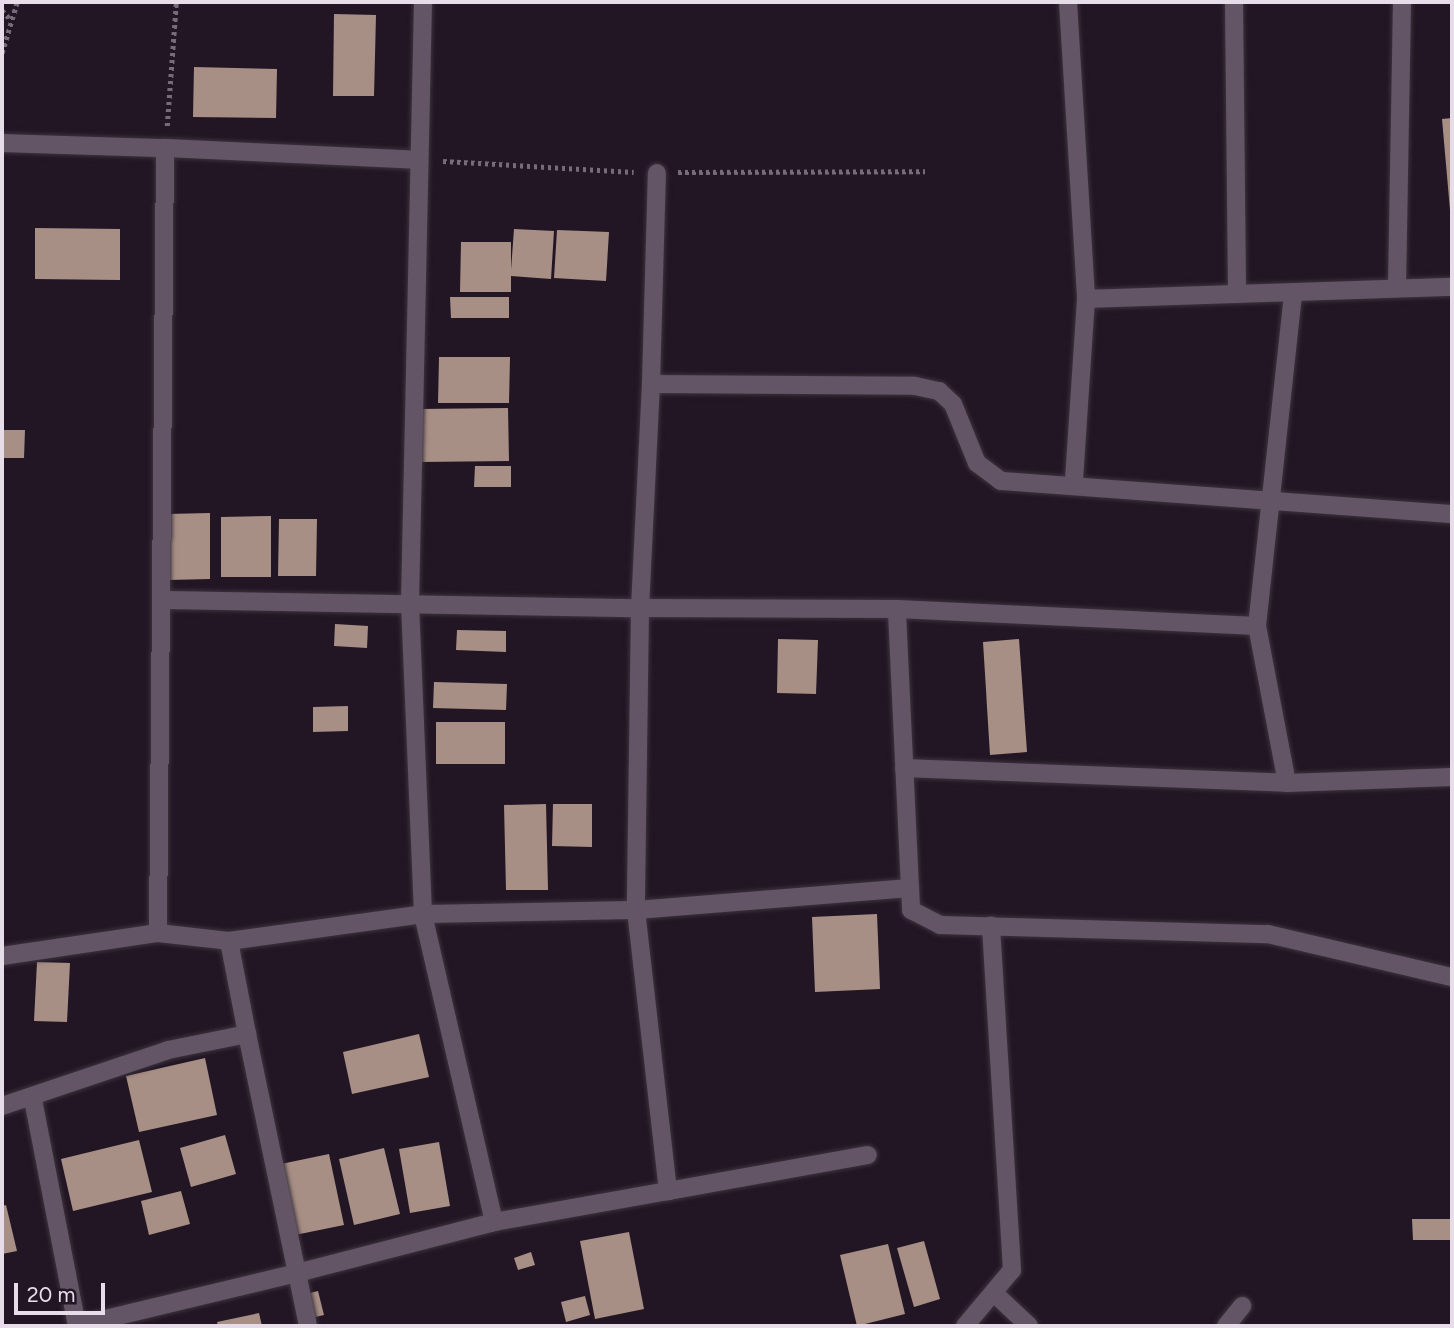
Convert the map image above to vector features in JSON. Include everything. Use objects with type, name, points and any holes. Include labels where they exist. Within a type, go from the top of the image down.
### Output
[{"type":"street","points":[[422,2],[410,602],[423,914],[494,1222]]},
{"type":"street","points":[[1068,2],[1086,299],[1074,482]]},
{"type":"street","points":[[1234,2],[1237,294]]},
{"type":"street","points":[[1397,288],[1402,2]]},
{"type":"street","points":[[2,143],[418,160]]},
{"type":"street","points":[[158,933],[165,148]]},
{"type":"street","points":[[657,173],[640,608],[636,910],[668,1191]]},
{"type":"street","points":[[1086,299],[1452,287]]},
{"type":"street","points":[[1287,783],[1257,626],[1266,505],[1293,292]]},
{"type":"street","points":[[650,384],[939,391],[953,404],[984,474],[1001,481],[1074,482],[1266,505],[1452,514]]},
{"type":"street","points":[[161,600],[410,602],[640,608],[897,609],[1257,626]]},
{"type":"street","points":[[897,609],[909,888],[911,910],[922,920],[991,926],[1268,934],[1452,977]]},
{"type":"street","points":[[904,768],[1287,783],[1452,777]]},
{"type":"street","points":[[2,956],[158,933],[229,941],[423,914],[636,910],[909,888]]},
{"type":"street","points":[[965,1326],[1012,1270],[991,926]]},
{"type":"street","points":[[229,941],[308,1326]]},
{"type":"street","points":[[2,1107],[33,1100],[168,1050],[247,1034]]},
{"type":"street","points":[[33,1100],[76,1326],[494,1222],[868,1155]]},
{"type":"street","points":[[994,1293],[1029,1326]]},
{"type":"street","points":[[1226,1326],[1242,1306]]},
{"type":"path","points":[[2,53],[17,2]]},
{"type":"path","points":[[165,148],[176,2]]},
{"type":"path","points":[[2,10],[10,19]]},
{"type":"building","points":[[334,14],[376,15],[374,96],[333,96]]},
{"type":"building","points":[[194,67],[277,69],[276,118],[193,117]]},
{"type":"building","points":[[1452,118],[1452,210],[1450,210],[1442,119]]},
{"type":"building","points":[[35,228],[120,229],[120,280],[35,279]]},
{"type":"building","points":[[514,229],[554,231],[551,279],[511,276],[511,292],[460,292],[461,242],[511,242],[511,270]]},
{"type":"building","points":[[557,230],[609,232],[606,281],[554,278]]},
{"type":"building","points":[[450,297],[509,297],[509,318],[451,318]]},
{"type":"building","points":[[439,357],[510,357],[509,403],[438,403]]},
{"type":"building","points":[[508,408],[509,461],[421,462],[420,409]]},
{"type":"building","points":[[4,430],[25,430],[24,458],[3,458]]},
{"type":"building","points":[[475,466],[511,466],[511,487],[474,487]]},
{"type":"building","points":[[210,513],[210,579],[168,580],[167,514]]},
{"type":"building","points":[[271,516],[271,577],[221,577],[221,517]]},
{"type":"building","points":[[279,519],[317,519],[316,576],[278,576]]},
{"type":"building","points":[[335,624],[368,626],[367,648],[334,646]]},
{"type":"building","points":[[457,630],[506,631],[506,652],[456,650]]},
{"type":"building","points":[[778,639],[818,640],[816,694],[777,693]]},
{"type":"building","points":[[1019,639],[1027,752],[990,755],[983,642]]},
{"type":"building","points":[[434,682],[507,684],[506,710],[433,708]]},
{"type":"building","points":[[348,706],[348,731],[313,732],[313,707]]},
{"type":"building","points":[[436,722],[505,722],[505,764],[436,764]]},
{"type":"building","points":[[546,804],[548,890],[506,890],[504,805]]},
{"type":"building","points":[[553,804],[592,804],[592,847],[552,846]]},
{"type":"building","points":[[877,914],[880,989],[815,992],[812,917]]},
{"type":"building","points":[[37,962],[70,963],[67,1022],[34,1021]]},
{"type":"building","points":[[419,1034],[429,1077],[352,1094],[343,1052]]},
{"type":"building","points":[[205,1058],[217,1115],[139,1132],[126,1076]]},
{"type":"building","points":[[225,1135],[236,1174],[191,1187],[180,1148]]},
{"type":"building","points":[[139,1140],[152,1192],[73,1211],[61,1159]]},
{"type":"building","points":[[439,1142],[450,1206],[410,1213],[399,1149]]},
{"type":"building","points":[[384,1148],[400,1214],[354,1225],[339,1159]]},
{"type":"building","points":[[329,1154],[344,1225],[295,1235],[281,1164]]},
{"type":"building","points":[[181,1191],[190,1224],[149,1235],[141,1201]]},
{"type":"building","points":[[6,1205],[17,1251],[2,1254],[2,1206]]},
{"type":"building","points":[[1412,1219],[1452,1219],[1452,1240],[1413,1240]]},
{"type":"building","points":[[629,1232],[644,1309],[595,1319],[580,1241]]},
{"type":"building","points":[[924,1241],[940,1299],[914,1307],[897,1248]]},
{"type":"building","points":[[888,1244],[905,1314],[857,1326],[840,1255]]},
{"type":"building","points":[[531,1252],[535,1265],[518,1270],[514,1258]]},
{"type":"building","points":[[318,1291],[324,1315],[307,1319],[302,1295]]},
{"type":"building","points":[[585,1296],[590,1315],[566,1322],[561,1302]]},
{"type":"building","points":[[259,1313],[262,1326],[218,1326],[217,1322]]}]
